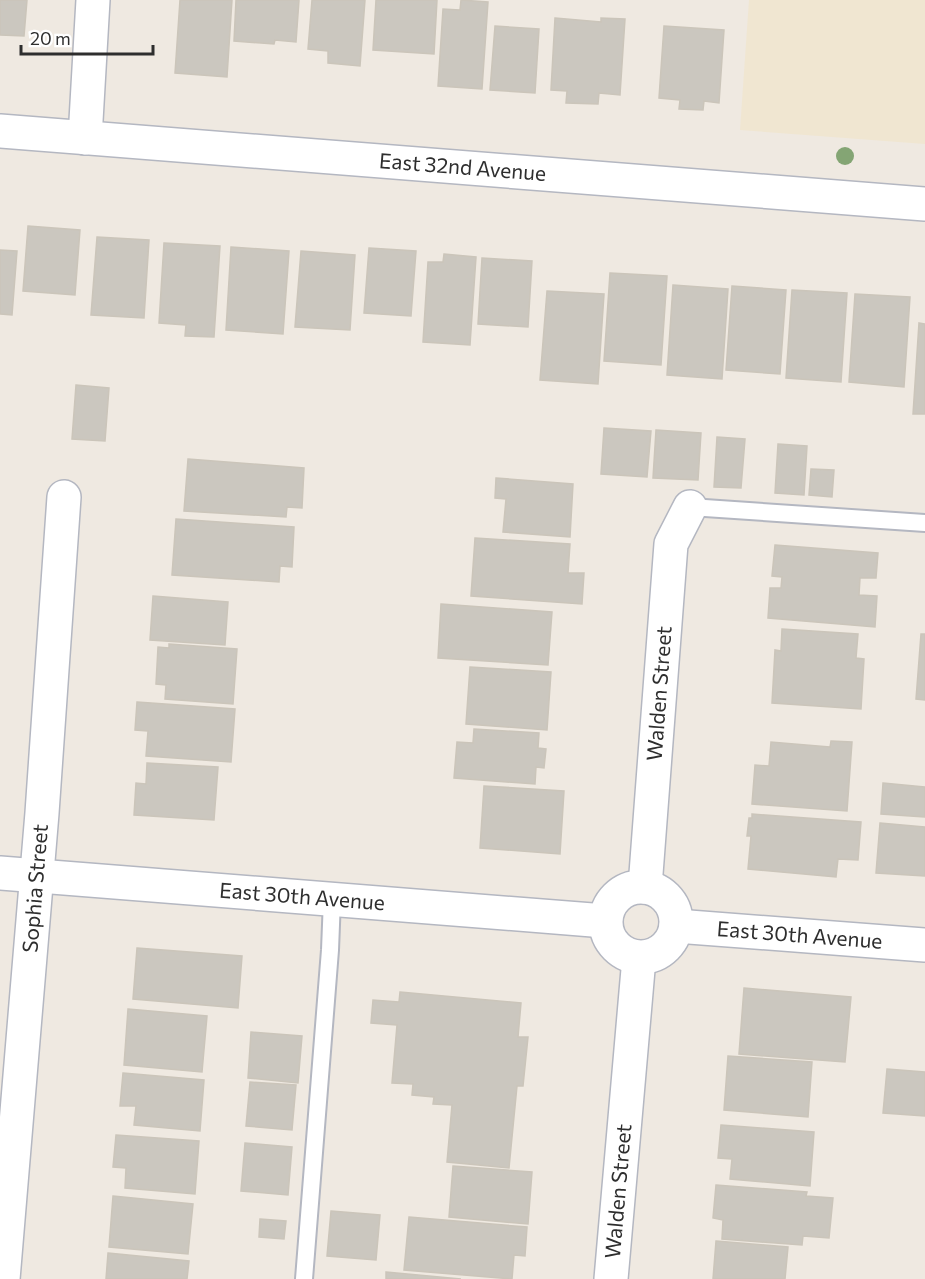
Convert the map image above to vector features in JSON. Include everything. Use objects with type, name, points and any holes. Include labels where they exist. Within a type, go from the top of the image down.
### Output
[{"type":"street","points":[[85,138],[93,0]]},
{"type":"street","name":"East 32nd Avenue","points":[[0,131],[925,204]]},
{"type":"street","name":"Sophia Street","points":[[3,1279],[64,497]]},
{"type":"street","name":"Walden Street","points":[[645,887],[671,544],[690,507]]},
{"type":"street","name":"East 30th Avenue","points":[[0,873],[605,921]]},
{"type":"street","points":[[645,887],[656,890],[672,904],[676,915],[676,926],[674,936],[660,952],[639,958],[619,950],[611,942],[605,921],[614,899],[633,888],[645,887]]},
{"type":"street","name":"East 30th Avenue","points":[[676,926],[925,945]]},
{"type":"street","name":"Walden Street","points":[[611,1279],[639,958]]},
{"type":"lane","points":[[690,507],[925,523]]},
{"type":"lane","points":[[304,1279],[330,951],[332,899]]},
{"type":"shaded area","points":[[749,0],[925,0],[925,144],[740,130]]},
{"type":"building","points":[[0,0],[27,0],[24,36],[0,35]]},
{"type":"building","points":[[180,0],[232,0],[227,77],[175,73]]},
{"type":"building","points":[[236,0],[299,0],[296,42],[275,40],[274,44],[234,41]]},
{"type":"building","points":[[312,0],[365,0],[360,66],[328,63],[328,51],[308,49]]},
{"type":"building","points":[[376,0],[437,0],[434,54],[373,50]]},
{"type":"building","points":[[461,0],[488,2],[482,89],[438,86],[443,9],[460,10]]},
{"type":"building","points":[[555,18],[601,22],[601,18],[625,19],[620,95],[599,93],[598,104],[566,103],[567,91],[551,90]]},
{"type":"building","points":[[495,26],[539,29],[535,93],[490,90]]},
{"type":"building","points":[[664,26],[724,30],[719,103],[704,101],[703,110],[679,109],[680,100],[659,98]]},
{"type":"building","points":[[28,226],[80,230],[75,295],[23,291]]},
{"type":"building","points":[[97,237],[149,240],[144,318],[91,315]]},
{"type":"building","points":[[164,243],[220,246],[214,337],[185,336],[186,325],[159,323]]},
{"type":"building","points":[[231,247],[289,251],[283,334],[226,330]]},
{"type":"building","points":[[369,248],[416,251],[411,316],[364,313]]},
{"type":"building","points":[[0,250],[17,251],[12,315],[0,314]]},
{"type":"building","points":[[301,251],[355,255],[350,330],[295,327]]},
{"type":"building","points":[[444,254],[476,257],[470,345],[423,342],[428,262],[443,262]]},
{"type":"building","points":[[482,258],[532,261],[528,327],[478,324]]},
{"type":"building","points":[[610,273],[667,276],[661,365],[604,361]]},
{"type":"building","points":[[673,285],[728,289],[722,379],[667,375]]},
{"type":"building","points":[[732,286],[786,290],[780,374],[726,370]]},
{"type":"building","points":[[792,290],[847,293],[841,382],[786,378]]},
{"type":"building","points":[[547,291],[604,294],[598,384],[540,380]]},
{"type":"building","points":[[855,294],[910,297],[904,387],[849,382]]},
{"type":"building","points":[[919,323],[925,324],[925,414],[913,414]]},
{"type":"building","points":[[76,385],[109,388],[105,441],[72,439]]},
{"type":"building","points":[[604,428],[651,431],[647,477],[601,474]]},
{"type":"building","points":[[656,430],[701,433],[698,480],[653,478]]},
{"type":"building","points":[[717,437],[745,439],[741,488],[714,487]]},
{"type":"building","points":[[778,444],[807,446],[804,495],[775,493]]},
{"type":"building","points":[[188,459],[304,468],[302,508],[287,507],[286,517],[184,511]]},
{"type":"building","points":[[811,469],[834,470],[832,497],[809,495]]},
{"type":"building","points":[[496,478],[573,484],[570,537],[503,532],[506,499],[495,498]]},
{"type":"building","points":[[176,519],[294,527],[292,567],[280,566],[279,582],[172,575]]},
{"type":"building","points":[[475,538],[570,544],[568,573],[584,573],[582,604],[471,596]]},
{"type":"building","points":[[775,545],[878,553],[876,578],[860,578],[859,595],[877,596],[875,627],[768,618],[770,588],[781,588],[782,577],[772,576]]},
{"type":"building","points":[[153,596],[228,602],[225,645],[150,640]]},
{"type":"building","points":[[441,604],[552,612],[548,665],[438,658]]},
{"type":"building","points":[[782,629],[858,634],[856,658],[864,659],[861,709],[772,703],[775,650],[781,651]]},
{"type":"building","points":[[921,634],[925,634],[925,700],[916,699]]},
{"type":"building","points":[[169,644],[237,649],[233,704],[165,699],[166,685],[156,684],[158,647],[169,648]]},
{"type":"building","points":[[470,667],[551,672],[547,730],[466,724]]},
{"type":"building","points":[[137,702],[235,709],[231,762],[146,756],[148,731],[135,730]]},
{"type":"building","points":[[474,729],[539,733],[538,748],[546,749],[544,768],[536,767],[535,784],[454,778],[457,742],[473,743]]},
{"type":"building","points":[[831,741],[852,742],[847,811],[752,804],[755,765],[769,766],[771,742],[830,747]]},
{"type":"building","points":[[147,763],[218,767],[214,820],[134,815],[136,783],[146,784]]},
{"type":"building","points":[[883,783],[925,787],[925,817],[881,814]]},
{"type":"building","points":[[484,786],[564,791],[560,854],[480,848]]},
{"type":"building","points":[[752,814],[861,822],[858,860],[838,859],[836,877],[748,869],[751,836],[747,836],[749,818],[752,818]]},
{"type":"building","points":[[880,823],[925,827],[925,876],[876,873]]},
{"type":"building","points":[[137,948],[242,956],[238,1008],[133,999]]},
{"type":"building","points":[[744,988],[851,997],[845,1062],[739,1054]]},
{"type":"building","points":[[400,992],[521,1003],[518,1037],[528,1037],[523,1086],[517,1086],[509,1168],[447,1162],[452,1105],[433,1104],[434,1097],[412,1095],[413,1084],[392,1083],[397,1025],[371,1023],[373,1000],[399,1002]]},
{"type":"building","points":[[128,1009],[207,1016],[202,1072],[124,1065]]},
{"type":"building","points":[[251,1032],[302,1036],[298,1083],[248,1078]]},
{"type":"building","points":[[728,1056],[812,1062],[808,1117],[724,1110]]},
{"type":"building","points":[[887,1069],[925,1072],[925,1116],[883,1113]]},
{"type":"building","points":[[123,1073],[204,1080],[200,1131],[134,1125],[136,1106],[120,1106]]},
{"type":"building","points":[[250,1082],[296,1085],[292,1130],[246,1126]]},
{"type":"building","points":[[721,1125],[814,1132],[810,1186],[730,1179],[732,1159],[718,1158]]},
{"type":"building","points":[[116,1135],[199,1141],[195,1194],[125,1188],[126,1168],[113,1167]]},
{"type":"building","points":[[245,1143],[292,1147],[288,1195],[241,1191]]},
{"type":"building","points":[[453,1166],[532,1172],[528,1224],[449,1217]]},
{"type":"building","points":[[716,1185],[807,1192],[806,1196],[833,1198],[829,1238],[803,1236],[802,1245],[722,1239],[723,1220],[713,1218]]},
{"type":"building","points":[[113,1196],[193,1204],[188,1254],[109,1247]]},
{"type":"building","points":[[331,1211],[380,1215],[376,1260],[327,1256]]},
{"type":"building","points":[[409,1217],[527,1227],[525,1256],[514,1255],[512,1279],[404,1270]]},
{"type":"building","points":[[260,1219],[286,1221],[284,1239],[259,1237]]},
{"type":"building","points":[[716,1241],[788,1247],[785,1279],[713,1279]]},
{"type":"building","points":[[108,1253],[189,1261],[187,1279],[106,1279]]},
{"type":"building","points":[[386,1272],[461,1279],[386,1279]]}]
